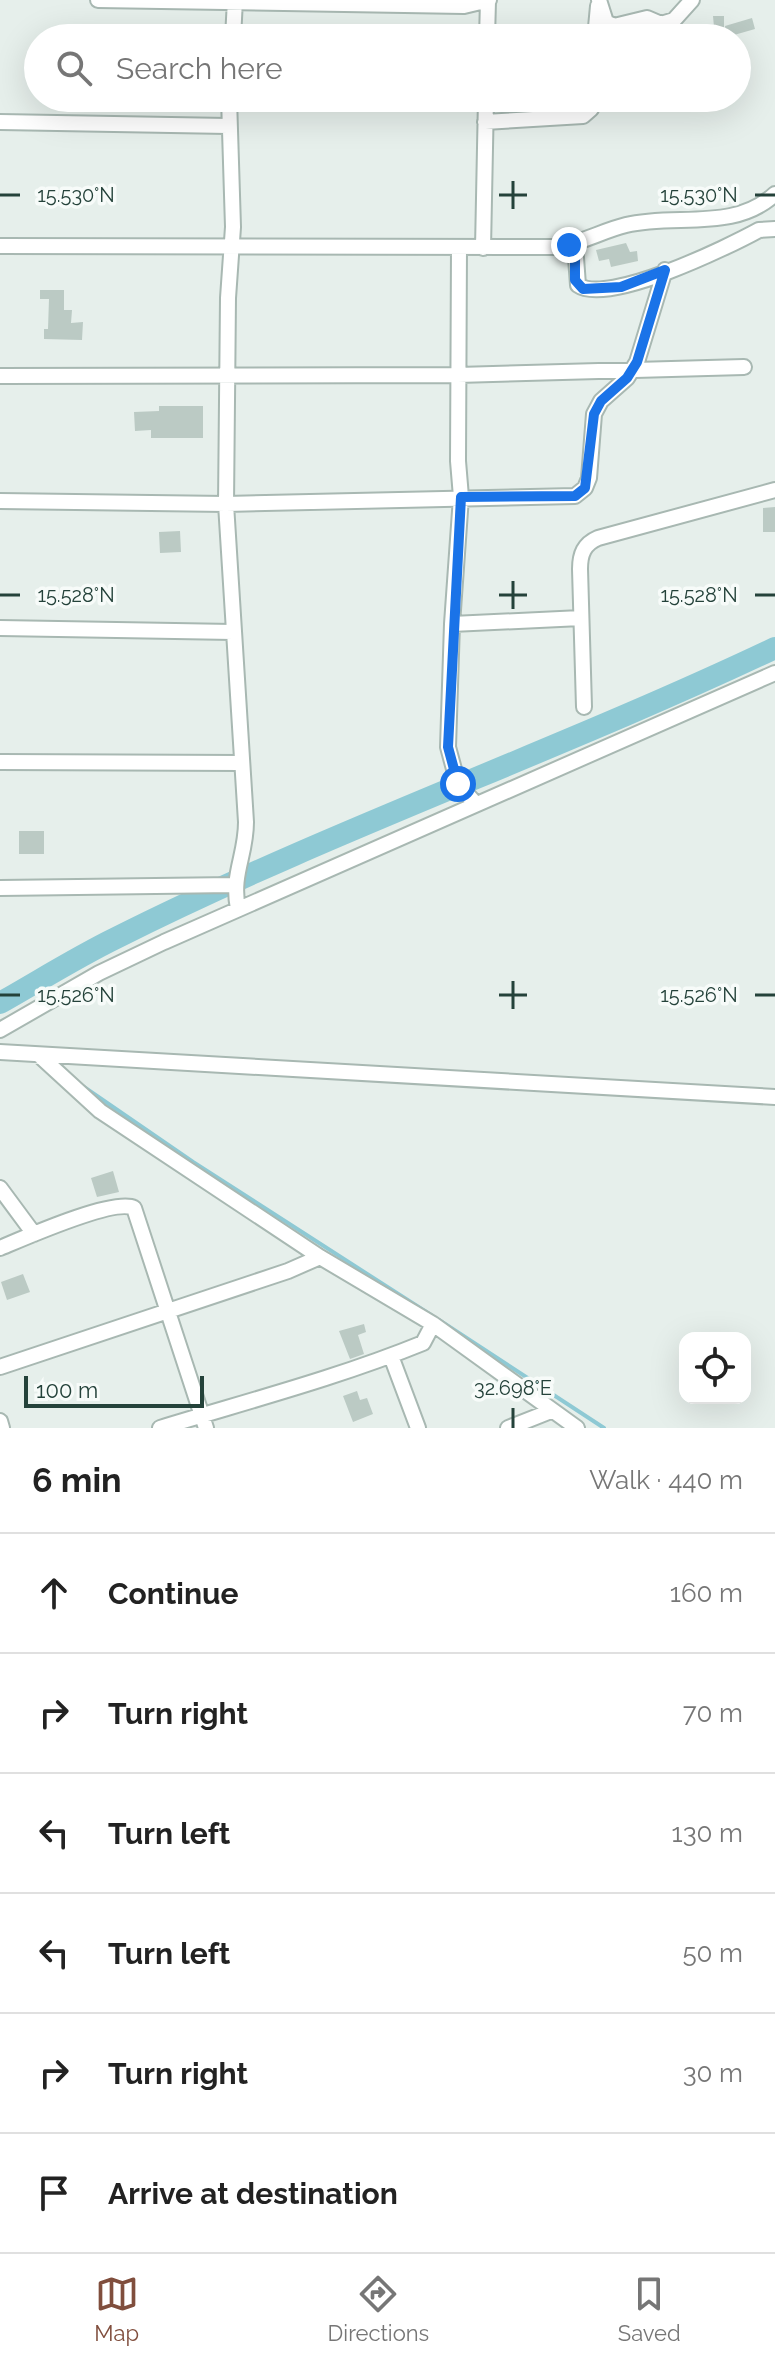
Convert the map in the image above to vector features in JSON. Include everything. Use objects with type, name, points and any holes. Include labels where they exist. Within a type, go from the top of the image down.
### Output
[{"type":"street","points":[[98,0],[464,6],[488,0],[487,24]]},
{"type":"street","points":[[598,0],[606,22],[610,24]]},
{"type":"street","points":[[596,24],[598,0]]},
{"type":"street","points":[[622,24],[647,18],[661,24],[674,20],[692,0]]},
{"type":"street","points":[[234,24],[235,1]]},
{"type":"street","points":[[228,112],[231,248],[226,378],[226,504],[246,843],[233,885],[238,909]]},
{"type":"street","points":[[483,248],[485,112]]},
{"type":"street","points":[[485,122],[583,116],[588,112]]},
{"type":"street","points":[[0,122],[228,126]]},
{"type":"street","points":[[0,246],[483,248],[575,244],[637,223],[737,215],[761,207],[775,194]]},
{"type":"street","points":[[575,244],[575,280],[583,289],[621,287],[759,230],[775,229]]},
{"type":"street","points":[[459,248],[461,497],[448,747],[458,784],[475,803]]},
{"type":"street","points":[[0,501],[226,504],[575,496],[589,478],[594,414],[605,396],[633,370],[665,270]]},
{"type":"street","points":[[0,376],[226,378],[744,367]]},
{"type":"street","points":[[584,707],[580,556],[592,540],[775,490]]},
{"type":"street","points":[[452,624],[581,618]]},
{"type":"street","points":[[0,628],[233,632]]},
{"type":"street","points":[[0,1030],[99,973],[475,803],[775,673]]},
{"type":"street","points":[[0,762],[242,763]]},
{"type":"street","points":[[0,888],[233,885]]},
{"type":"street","points":[[0,1052],[775,1097]]},
{"type":"street","points":[[40,1056],[100,1111],[320,1257],[433,1324],[577,1428]]},
{"type":"street","points":[[0,1188],[34,1234]]},
{"type":"street","points":[[0,1248],[34,1234],[131,1205],[204,1422]]},
{"type":"street","points":[[0,1367],[288,1271],[320,1257]]},
{"type":"street","points":[[160,1428],[204,1422],[391,1356],[423,1343],[433,1324]]},
{"type":"street","points":[[391,1356],[418,1428]]},
{"type":"street","points":[[508,1428],[551,1411]]},
{"type":"street","points":[[0,1421],[2,1428]]},
{"type":"building","points":[[713,16],[724,16],[724,24],[714,24]]},
{"type":"building","points":[[752,18],[755,29],[751,30],[751,24],[732,24]]},
{"type":"building","points":[[626,243],[630,252],[637,251],[638,261],[611,267],[609,259],[599,261],[596,250]]},
{"type":"building","points":[[40,290],[64,290],[64,310],[72,310],[71,323],[83,322],[82,340],[44,339],[44,329],[48,329],[49,299],[40,299]]},
{"type":"building","points":[[159,406],[203,406],[203,438],[151,438],[151,430],[135,431],[134,412],[159,411]]},
{"type":"building","points":[[775,507],[775,532],[763,532],[763,508]]},
{"type":"building","points":[[180,531],[181,552],[160,553],[159,532]]},
{"type":"building","points":[[19,831],[44,831],[44,854],[19,854]]},
{"type":"building","points":[[113,1171],[119,1192],[97,1197],[91,1178]]},
{"type":"building","points":[[23,1274],[30,1292],[7,1300],[1,1282]]},
{"type":"building","points":[[364,1324],[366,1332],[358,1335],[364,1354],[350,1359],[339,1331]]},
{"type":"building","points":[[357,1391],[360,1400],[367,1398],[373,1414],[353,1422],[343,1396]]},
{"type":"waterway","points":[[0,1003],[101,945],[197,899],[611,722],[775,648]]},
{"type":"waterway","points":[[81,1085],[193,1162],[431,1315]]},
{"type":"waterway","points":[[439,1320],[604,1428]]},
{"type":"route","points":[[458,784],[448,747],[461,497],[575,496],[585,488],[589,478],[594,414],[601,401],[627,378],[641,354],[665,270],[621,287],[583,289],[575,280],[575,244],[569,245]]}]
